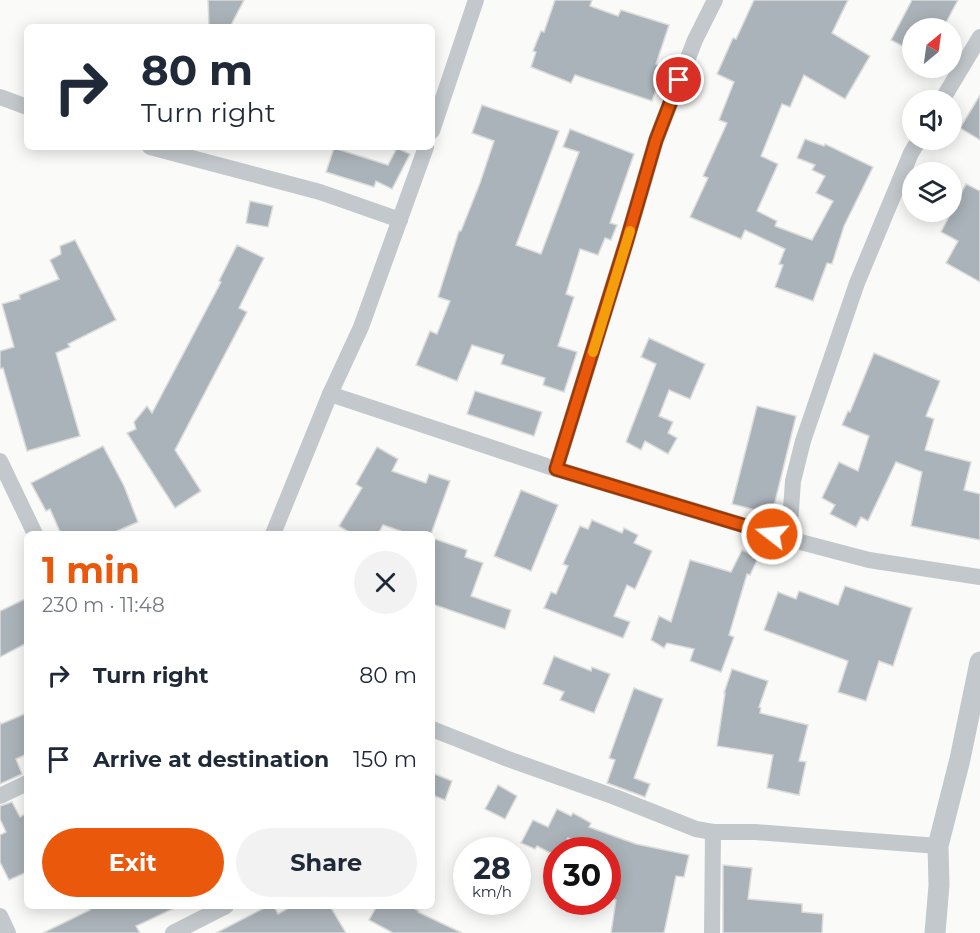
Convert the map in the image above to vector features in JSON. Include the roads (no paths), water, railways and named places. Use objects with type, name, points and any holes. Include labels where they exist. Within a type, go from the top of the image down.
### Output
[{"type":"street","points":[[435,122],[477,0]]},
{"type":"street","points":[[556,469],[656,140],[695,40],[715,0]]},
{"type":"street","points":[[948,90],[980,38]]},
{"type":"street","points":[[0,97],[24,106]]},
{"type":"street","points":[[161,150],[320,192],[400,220]]},
{"type":"street","points":[[274,531],[330,393],[361,327],[425,150]]},
{"type":"street","points":[[789,539],[793,481],[803,441],[857,283],[913,150]]},
{"type":"street","points":[[330,393],[556,469],[789,539],[869,560],[980,577]]},
{"type":"street","points":[[0,461],[34,531]]},
{"type":"street","points":[[935,933],[939,885],[938,846],[960,759],[980,662]]},
{"type":"street","points":[[435,730],[696,829],[712,832],[755,832],[938,846]]},
{"type":"street","points":[[0,796],[24,784]]},
{"type":"street","points":[[712,832],[712,933]]},
{"type":"street","points":[[173,933],[220,909]]},
{"type":"street","points":[[0,916],[8,933]]}]
